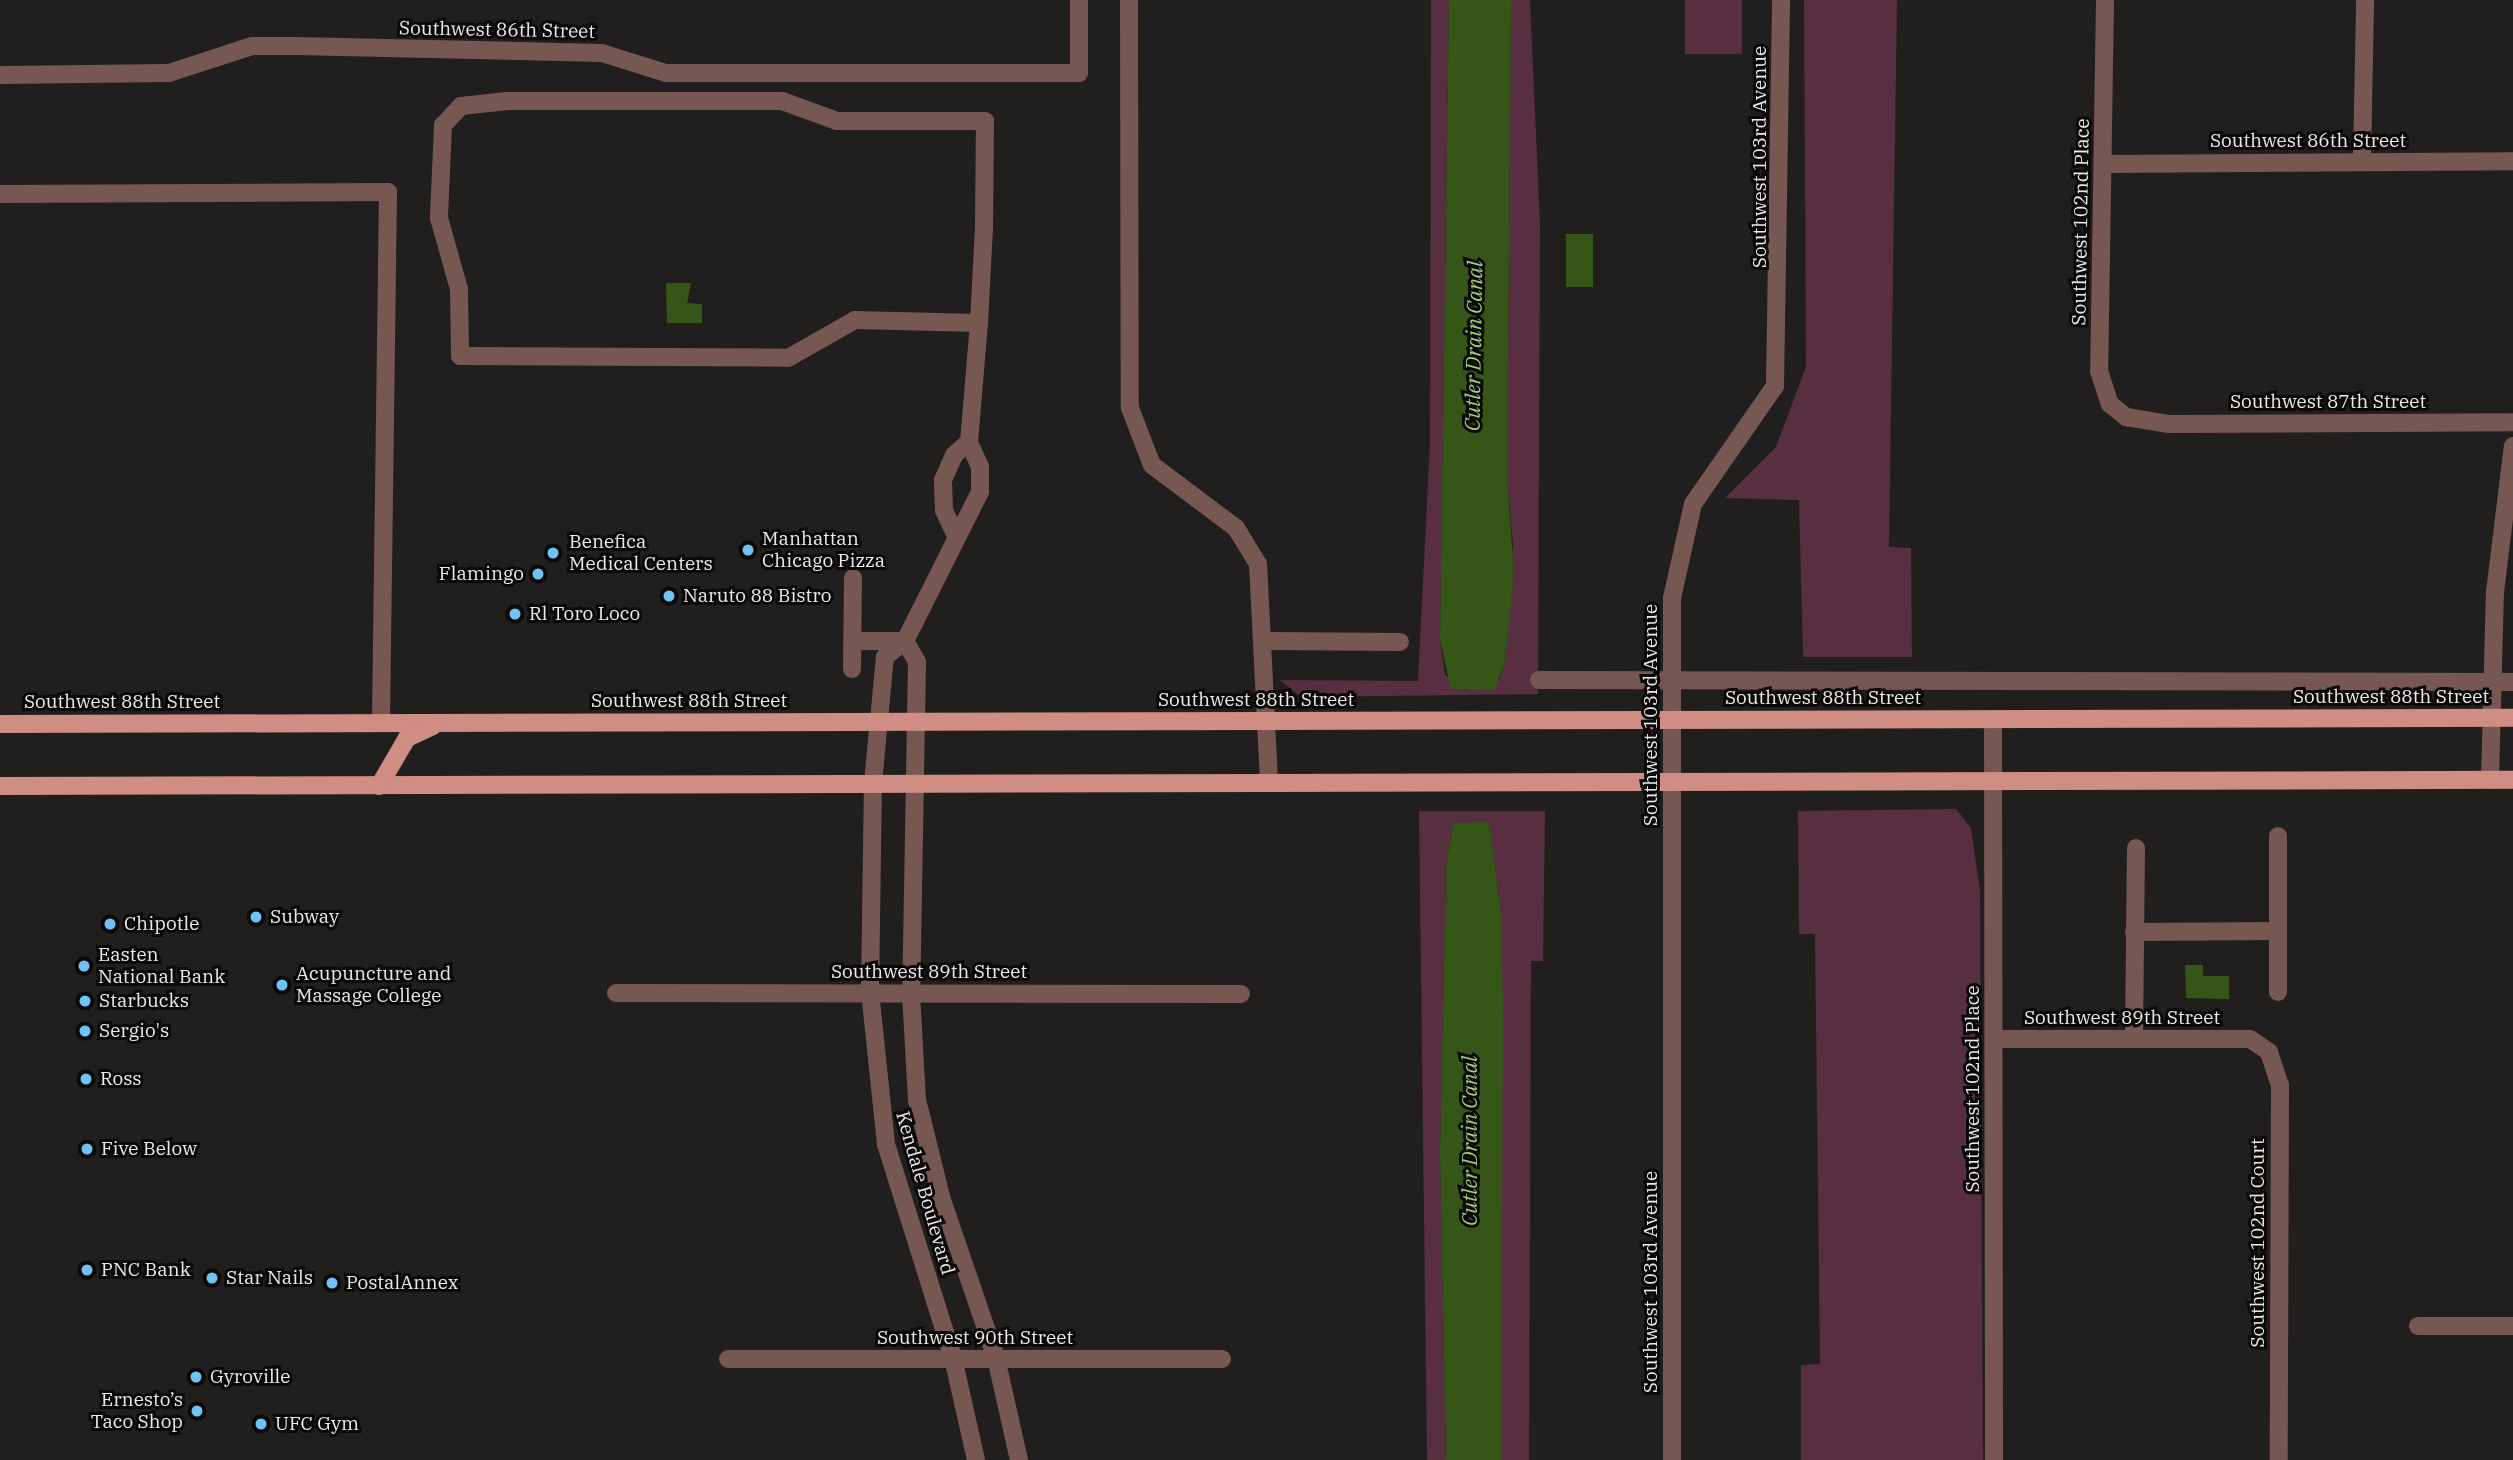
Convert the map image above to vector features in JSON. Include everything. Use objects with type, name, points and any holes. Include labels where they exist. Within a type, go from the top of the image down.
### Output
[{"type":"main road","name":"Southwest 88th Street","points":[[0,724],[2513,718]]},
{"type":"main road","points":[[379,786],[407,738],[439,723]]},
{"type":"main road","points":[[0,786],[2513,780]]},
{"type":"street","name":"Southwest 86th Street","points":[[0,75],[169,73],[252,46],[602,53],[666,73],[1079,73],[1079,0]]},
{"type":"street","points":[[1129,0],[1130,408],[1152,466],[1236,528],[1251,550],[1262,579],[1269,783]]},
{"type":"street","name":"Southwest 103rd Avenue","points":[[1672,1460],[1673,584],[1686,519],[1775,386],[1781,0]]},
{"type":"street","name":"Southwest 102nd Place","points":[[2105,0],[2099,371],[2109,404],[2143,422]]},
{"type":"street","points":[[2362,161],[2365,0]]},
{"type":"street","points":[[955,534],[944,510],[943,480],[954,455],[969,442],[979,323],[985,121],[837,121],[782,101],[508,101],[461,106],[443,125],[439,218],[459,289],[460,356],[788,358],[855,320],[979,323]]},
{"type":"street","name":"Southwest 86th Street","points":[[2104,164],[2513,161]]},
{"type":"street","points":[[0,194],[388,192],[381,723]]},
{"type":"street","name":"Southwest 87th Street","points":[[2143,422],[2513,422]]},
{"type":"street","name":"Kendale Boulevard","points":[[969,442],[980,467],[979,492],[955,534],[905,641],[885,657],[882,722],[873,783],[870,993],[886,1144],[953,1358],[976,1460]]},
{"type":"street","points":[[2490,780],[2490,719],[2500,530],[2513,446]]},
{"type":"street","points":[[852,669],[853,578]]},
{"type":"street","points":[[1265,640],[1400,642]]},
{"type":"street","points":[[853,641],[905,641]]},
{"type":"street","name":"Kendale Boulevard","points":[[905,641],[917,662],[911,993],[918,1100],[942,1200],[996,1358],[1019,1460]]},
{"type":"street","name":"Southwest 88th Street","points":[[1539,680],[2513,682]]},
{"type":"street","name":"Southwest 102nd Place","points":[[1993,719],[1994,1460]]},
{"type":"street","points":[[2278,836],[2278,992]]},
{"type":"street","points":[[2134,1038],[2136,848]]},
{"type":"street","points":[[2134,932],[2278,932]]},
{"type":"street","name":"Southwest 89th Street","points":[[616,993],[1241,994]]},
{"type":"street","name":"Southwest 89th Street","points":[[1994,1039],[2250,1039]]},
{"type":"street","name":"Southwest 102nd Court","points":[[2250,1039],[2269,1052],[2280,1085],[2279,1460]]},
{"type":"street","points":[[2418,1326],[2513,1326]]},
{"type":"street","name":"Southwest 90th Street","points":[[728,1359],[1222,1359]]},
{"type":"shaded area","points":[[1431,0],[1449,0],[1440,640],[1445,675],[1466,690],[1499,680],[1505,661],[1513,545],[1507,479],[1511,0],[1530,0],[1540,223],[1538,694],[1301,697],[1280,680],[1418,681],[1430,443]]},
{"type":"shaded area","points":[[1685,0],[1742,0],[1742,54],[1685,54]]},
{"type":"shaded area","points":[[1804,0],[1897,0],[1889,547],[1911,548],[1912,657],[1803,657],[1799,500],[1725,498],[1776,447],[1806,367]]},
{"type":"shaded area","points":[[1956,809],[1971,828],[1980,891],[1983,1460],[1801,1460],[1801,1365],[1820,1364],[1815,934],[1799,934],[1798,811]]},
{"type":"shaded area","points":[[1419,811],[1545,811],[1543,961],[1531,961],[1529,1460],[1501,1460],[1501,913],[1489,823],[1453,823],[1446,866],[1440,1153],[1446,1460],[1427,1460]]},
{"type":"water","name":"Cutler Drain Canal","points":[[1449,0],[1511,0],[1507,479],[1514,571],[1505,661],[1495,690],[1451,689],[1440,640]]},
{"type":"water","points":[[1566,234],[1593,234],[1593,287],[1566,287]]},
{"type":"water","points":[[666,283],[691,283],[687,303],[702,304],[702,323],[667,323]]},
{"type":"water","name":"Cutler Drain Canal","points":[[1489,822],[1501,913],[1503,1010],[1501,1460],[1446,1460],[1440,1153],[1446,866],[1453,823]]},
{"type":"water","points":[[2185,965],[2203,965],[2203,976],[2229,976],[2229,999],[2186,998]]},
{"type":"place","name":"Manhattan Chicago Pizza","points":[[748,550]]},
{"type":"place","name":"Benefica Medical Centers","points":[[553,553]]},
{"type":"place","name":"Flamingo","points":[[538,574]]},
{"type":"place","name":"Naruto 88 Bistro","points":[[669,596]]},
{"type":"place","name":"Rl Toro Loco","points":[[515,614]]},
{"type":"place","name":"Subway","points":[[256,917]]},
{"type":"place","name":"Chipotle","points":[[110,924]]},
{"type":"place","name":"Easten National Bank","points":[[84,966]]},
{"type":"place","name":"Acupuncture and Massage College","points":[[282,985]]},
{"type":"place","name":"Starbucks","points":[[85,1001]]},
{"type":"place","name":"Sergio's","points":[[85,1031]]},
{"type":"place","name":"Ross","points":[[86,1079]]},
{"type":"place","name":"Five Below","points":[[87,1149]]},
{"type":"place","name":"PNC Bank","points":[[87,1270]]},
{"type":"place","name":"Star Nails","points":[[212,1278]]},
{"type":"place","name":"PostalAnnex","points":[[332,1283]]},
{"type":"place","name":"Gyroville","points":[[196,1377]]},
{"type":"place","name":"Ernesto’s Taco Shop","points":[[197,1411]]},
{"type":"place","name":"UFC Gym","points":[[261,1424]]}]
